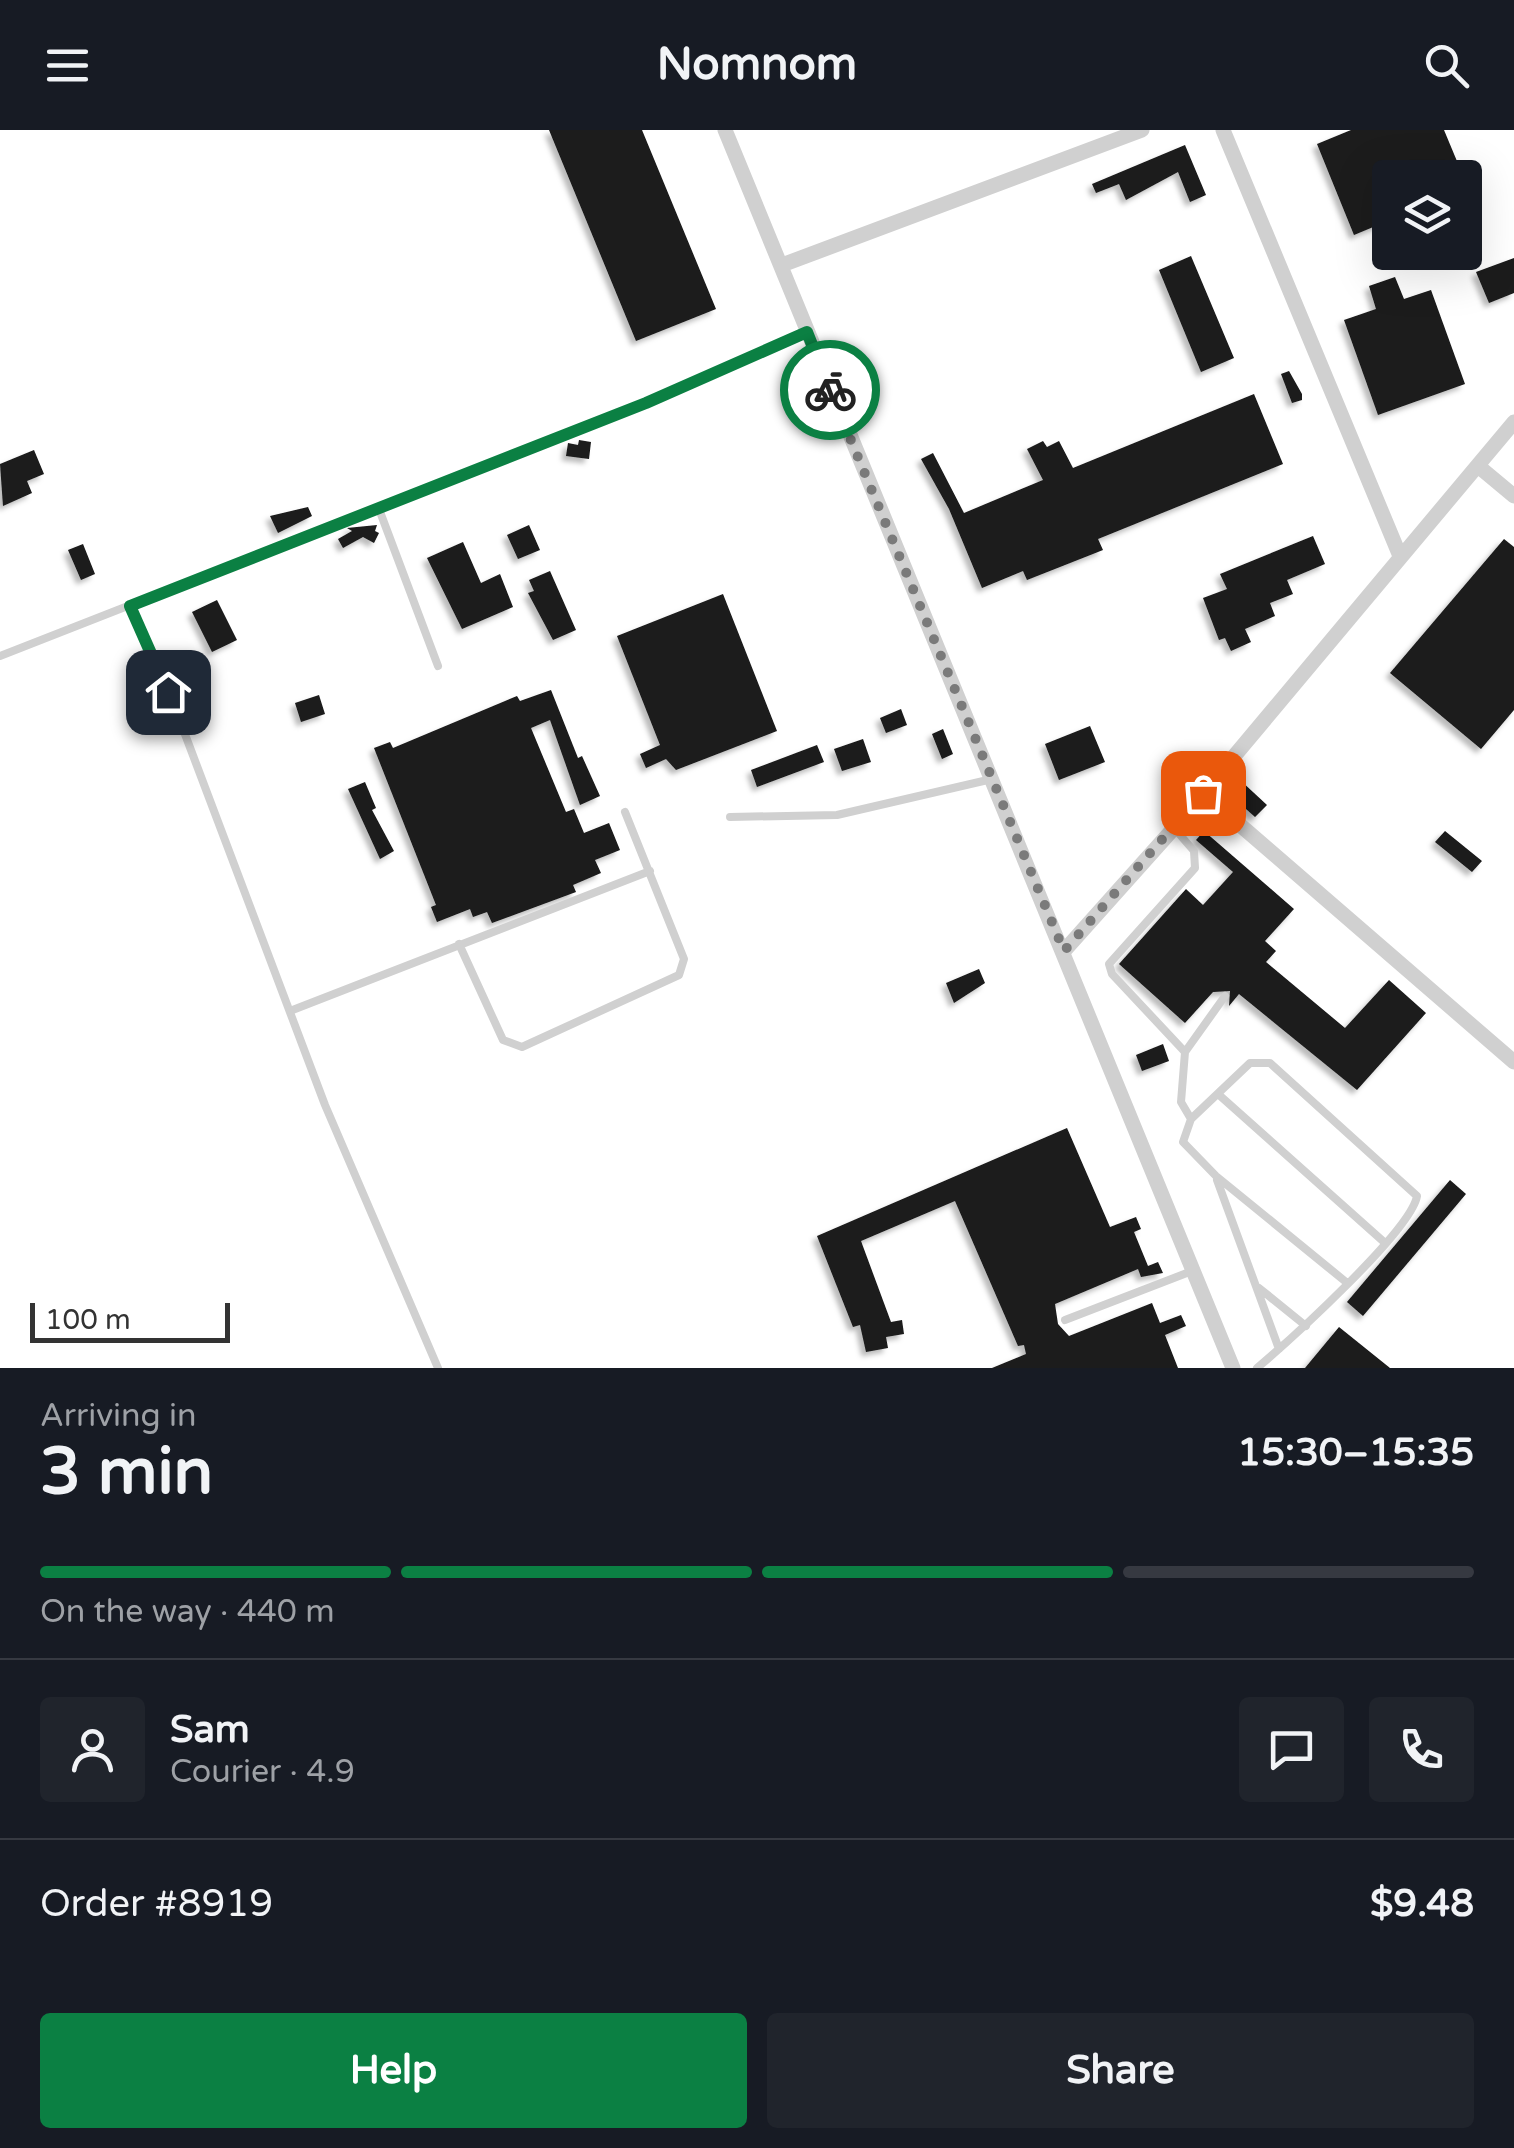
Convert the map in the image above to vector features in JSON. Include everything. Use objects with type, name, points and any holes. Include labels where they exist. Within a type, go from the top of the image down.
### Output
[{"type":"street","points":[[725,130],[1233,1368]]},
{"type":"street","points":[[782,265],[1142,130]]},
{"type":"street","points":[[1224,130],[1400,556]]},
{"type":"street","points":[[1064,951],[1174,828],[1514,422]]},
{"type":"street","points":[[1478,466],[1514,496]]},
{"type":"street","points":[[1203,793],[1514,1062]]},
{"type":"lane","points":[[0,656],[646,403],[807,332]]},
{"type":"lane","points":[[378,509],[438,666]]},
{"type":"lane","points":[[130,606],[180,721],[325,1104],[438,1368]]},
{"type":"lane","points":[[730,817],[837,815],[992,779]]},
{"type":"lane","points":[[458,944],[504,1040],[522,1047],[678,975],[684,968],[625,812]]},
{"type":"lane","points":[[1174,828],[1194,850],[1195,868],[1109,964],[1112,974],[1184,1052]]},
{"type":"lane","points":[[290,1010],[650,871]]},
{"type":"lane","points":[[1191,1119],[1181,1102],[1184,1052],[1225,996]]},
{"type":"lane","points":[[1257,1368],[1306,1326],[1384,1242],[1416,1204],[1414,1188],[1270,1063],[1250,1063],[1191,1119],[1184,1129],[1184,1142],[1216,1176],[1346,1282]]},
{"type":"lane","points":[[1218,1094],[1384,1242]]},
{"type":"lane","points":[[1216,1176],[1280,1349]]},
{"type":"lane","points":[[1066,1320],[1194,1270]]},
{"type":"lane","points":[[1256,1285],[1306,1326]]},
{"type":"building","points":[[549,130],[642,130],[716,309],[636,341]]},
{"type":"building","points":[[1351,130],[1444,130],[1456,160],[1372,160],[1372,228],[1354,235],[1317,144]]},
{"type":"building","points":[[1185,145],[1206,195],[1190,202],[1178,172],[1126,200],[1119,184],[1096,193],[1092,184]]},
{"type":"building","points":[[1191,256],[1234,358],[1201,372],[1159,270]]},
{"type":"building","points":[[1514,258],[1514,293],[1489,303],[1476,272]]},
{"type":"building","points":[[1395,277],[1404,299],[1431,290],[1465,384],[1378,415],[1344,320],[1376,309],[1369,286]]},
{"type":"building","points":[[1289,371],[1302,394],[1302,400],[1292,403],[1281,374]]},
{"type":"building","points":[[1254,394],[1283,464],[1098,539],[1103,550],[1027,580],[1023,571],[982,588],[949,509],[921,459],[933,453],[964,513],[1043,480],[1027,449],[1043,441],[1047,447],[1059,441],[1073,468]]},
{"type":"building","points":[[579,440],[591,442],[589,459],[566,456],[568,443],[578,445]]},
{"type":"building","points":[[34,450],[44,474],[27,481],[32,493],[3,506],[0,464]]},
{"type":"building","points":[[308,507],[312,516],[278,533],[270,516]]},
{"type":"building","points":[[377,525],[375,531],[379,533],[374,543],[363,537],[343,548],[338,539],[352,531],[347,528]]},
{"type":"building","points":[[529,525],[540,550],[518,559],[507,535]]},
{"type":"building","points":[[1313,536],[1325,564],[1287,580],[1293,594],[1270,603],[1275,616],[1245,629],[1251,642],[1231,651],[1225,638],[1219,640],[1203,598],[1227,589],[1220,574]]},
{"type":"building","points":[[1504,539],[1514,547],[1514,710],[1481,749],[1390,673]]},
{"type":"building","points":[[463,542],[481,583],[500,574],[513,607],[462,629],[427,558]]},
{"type":"building","points":[[83,544],[95,574],[81,580],[68,550]]},
{"type":"building","points":[[550,571],[576,630],[553,640],[528,593],[534,591],[529,580]]},
{"type":"building","points":[[723,594],[777,731],[676,770],[666,759],[646,768],[640,754],[660,745],[617,636]]},
{"type":"building","points":[[217,600],[237,640],[212,652],[192,612]]},
{"type":"building","points":[[551,690],[578,758],[582,756],[600,796],[580,805],[550,720],[531,728],[566,812],[574,809],[584,833],[609,823],[620,850],[595,860],[601,873],[573,885],[576,892],[492,923],[487,912],[473,917],[470,909],[437,922],[431,907],[436,905],[374,748],[390,742],[393,748],[517,696],[520,701]]},
{"type":"building","points":[[319,695],[325,714],[301,722],[295,703]]},
{"type":"building","points":[[901,709],[907,725],[886,733],[880,718]]},
{"type":"building","points":[[1090,726],[1105,762],[1059,780],[1045,744]]},
{"type":"building","points":[[943,729],[953,754],[942,759],[932,734]]},
{"type":"building","points":[[863,739],[871,762],[842,771],[834,749]]},
{"type":"building","points":[[817,745],[824,762],[757,787],[751,770]]},
{"type":"building","points":[[1240,780],[1267,805],[1255,817],[1228,793]]},
{"type":"building","points":[[365,782],[376,808],[372,810],[394,851],[380,859],[348,789]]},
{"type":"building","points":[[1204,831],[1294,909],[1265,941],[1276,951],[1266,962],[1345,1028],[1389,980],[1426,1013],[1357,1090],[1239,994],[1229,1006],[1230,991],[1213,992],[1185,1023],[1119,964],[1186,889],[1203,905],[1233,872],[1196,840]]},
{"type":"building","points":[[1445,831],[1482,861],[1472,872],[1435,842]]},
{"type":"building","points":[[979,969],[985,983],[954,1003],[946,983]]},
{"type":"building","points":[[1163,1044],[1169,1061],[1142,1071],[1136,1055]]},
{"type":"building","points":[[1067,1128],[1110,1227],[1136,1217],[1141,1229],[1134,1232],[1148,1266],[1158,1262],[1163,1273],[1141,1277],[1138,1269],[1055,1304],[1058,1324],[1069,1336],[1152,1303],[1160,1323],[1181,1315],[1186,1326],[1165,1335],[1178,1368],[992,1368],[1026,1354],[1024,1345],[1018,1346],[955,1201],[861,1241],[891,1322],[902,1320],[904,1334],[886,1337],[888,1348],[866,1352],[860,1325],[853,1327],[817,1236]]},
{"type":"building","points":[[1450,1180],[1466,1194],[1363,1316],[1347,1302]]},
{"type":"building","points":[[1339,1327],[1390,1368],[1305,1368]]},
{"type":"way so far","points":[[830,390],[1064,951],[1203,793]]},
{"type":"route","points":[[168,692],[130,606],[646,403],[807,332],[830,390]]}]
